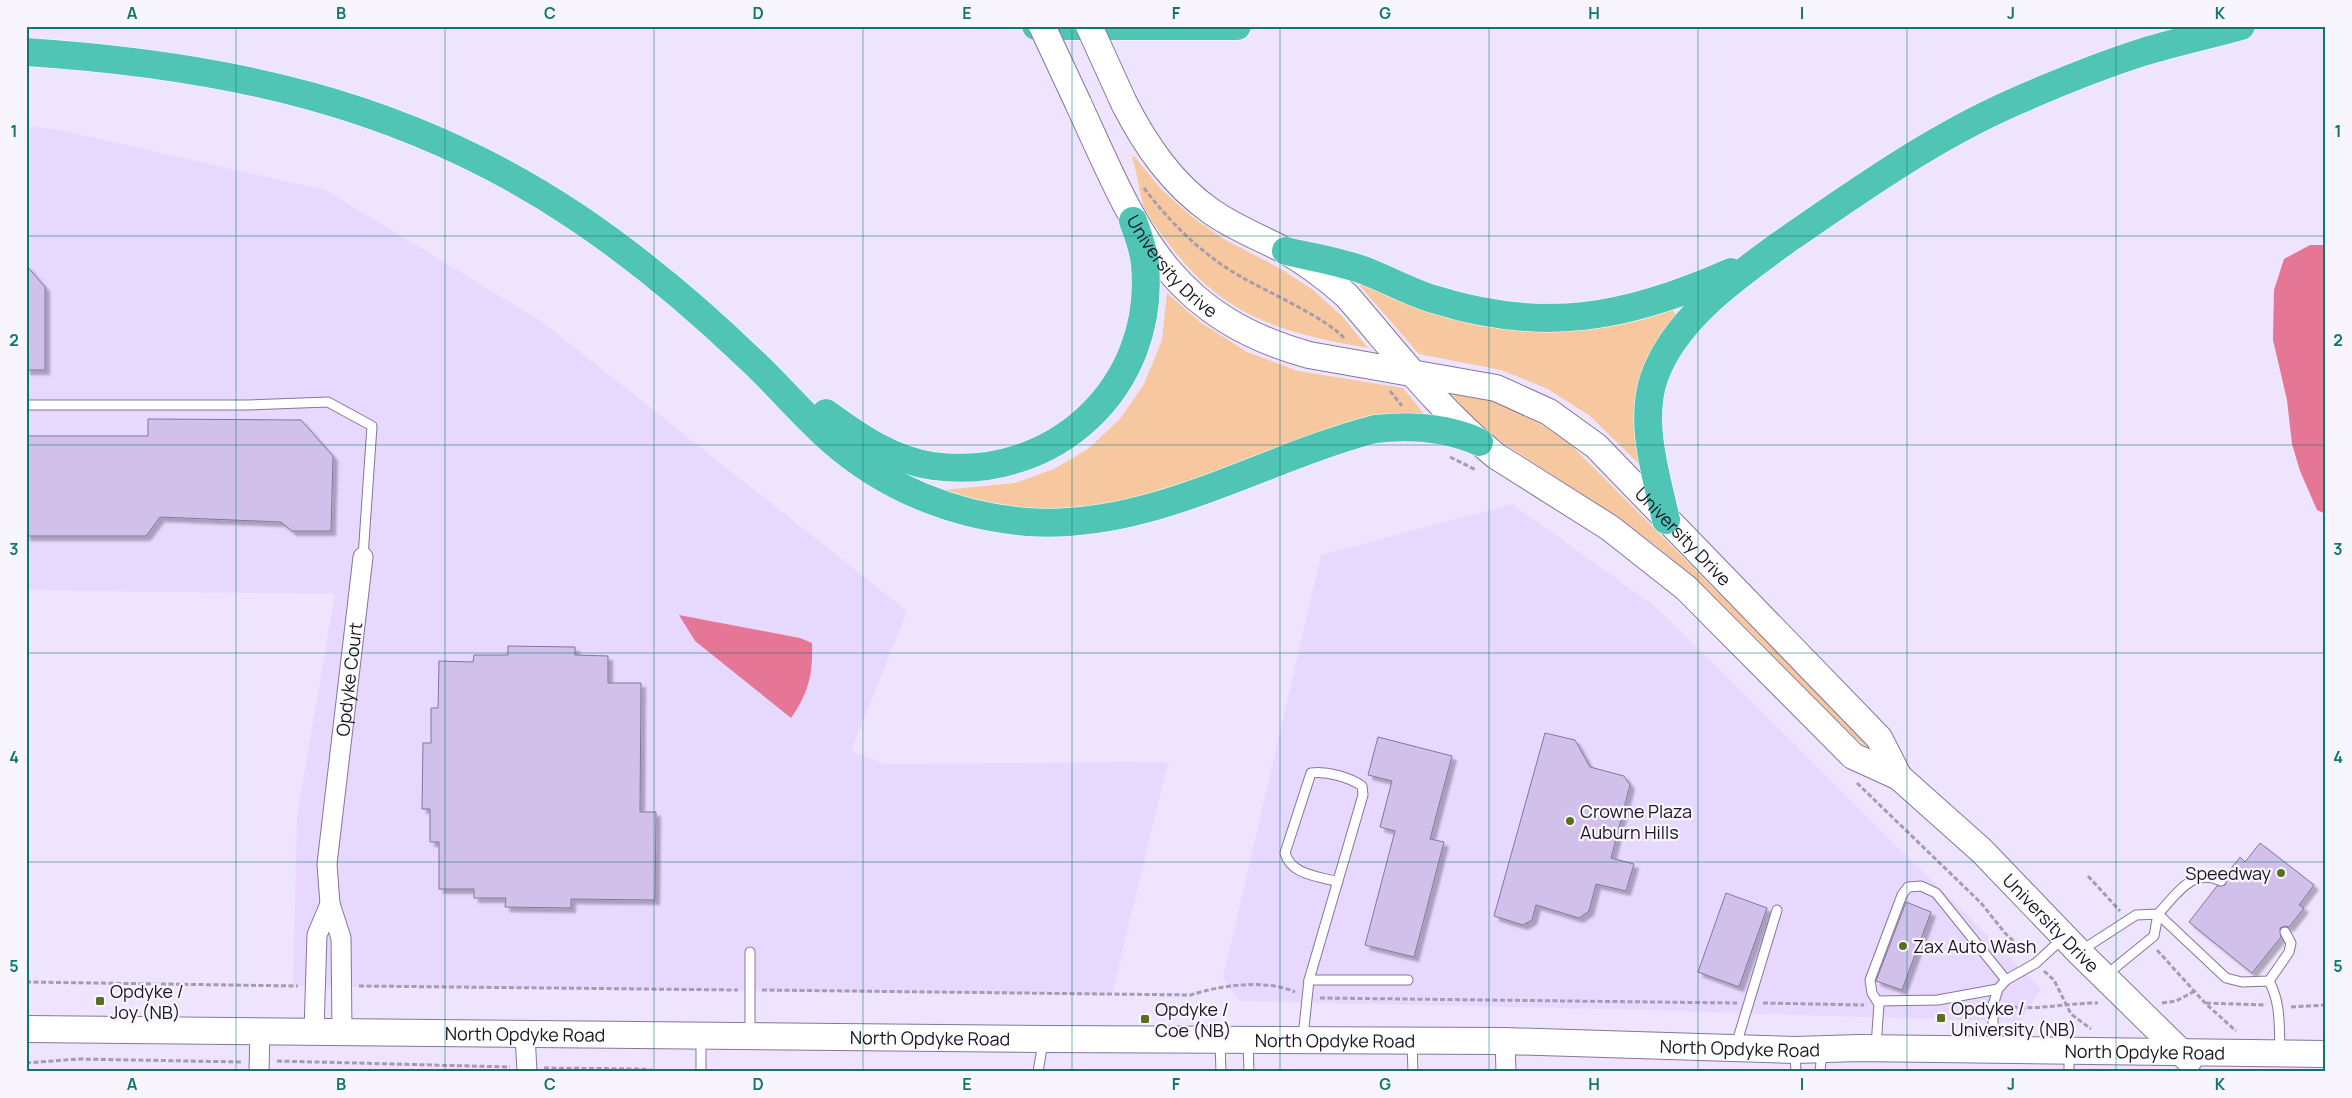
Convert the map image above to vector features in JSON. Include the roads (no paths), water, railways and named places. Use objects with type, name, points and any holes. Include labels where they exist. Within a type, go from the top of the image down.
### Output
[{"type":"highway","points":[[1036,26],[1237,26]]},
{"type":"highway","points":[[1666,520],[1650,439],[1648,417],[1654,379],[1668,347],[1688,320],[1759,260],[1869,183],[1926,149],[2010,104],[2142,52],[2241,26]]},
{"type":"highway","points":[[26,52],[118,59],[238,78],[336,102],[423,134],[497,169],[576,217],[648,270],[750,358],[830,438],[880,476],[940,505],[985,516],[1027,522],[1072,522],[1141,511],[1375,430],[1406,426],[1442,430],[1461,434],[1479,442]]},
{"type":"highway","points":[[750,358],[859,437],[895,455],[933,466],[971,467],[992,465],[1034,453],[1054,444],[1088,419],[1115,388],[1135,350],[1141,330],[1146,285],[1145,263],[1133,221]]},
{"type":"highway","points":[[1286,251],[1363,270],[1412,292],[1452,305],[1498,315],[1550,318],[1594,316],[1645,306],[1682,294],[1759,260]]},
{"type":"main road","name":"University Drive","points":[[1042,26],[1133,221],[1166,269],[1191,295],[1237,327],[1262,340],[1309,355],[1496,388],[1549,412],[1596,446],[1879,738],[1899,777]]},
{"type":"main road","name":"University Drive","points":[[1088,26],[1124,103],[1153,153],[1174,179],[1194,198],[1233,225],[1286,251],[1308,265],[1347,296],[1449,414],[1479,442],[1496,456],[1610,528],[1648,556],[1686,588],[1853,756],[1899,777],[1982,851],[2104,977],[2202,1072]]},
{"type":"main road","name":"North Opdyke Road","points":[[26,1028],[1043,1039],[1505,1041],[1735,1047],[1795,1061],[1821,1060],[1875,1048],[1993,1051],[2069,1062],[2183,1054],[2326,1054]]},
{"type":"street","name":"Opdyke Court","points":[[330,904],[328,864],[363,557]]},
{"type":"street","points":[[314,1031],[317,935],[330,904]]},
{"type":"street","points":[[330,904],[341,938],[342,1031]]},
{"type":"street","points":[[260,1030],[260,1067]]},
{"type":"street","points":[[525,1034],[527,1070]]},
{"type":"street","points":[[1505,1041],[1506,1072]]},
{"type":"lane","points":[[26,405],[247,405],[328,402],[372,426],[363,557]]},
{"type":"lane","points":[[1303,1040],[1309,980],[1364,795],[1362,786],[1355,781],[1321,772],[1311,773],[1286,853],[1288,862],[1295,870],[1338,882]]},
{"type":"lane","points":[[2104,977],[2154,936],[2158,914],[2187,883],[2199,877],[2209,875],[2221,881]]},
{"type":"lane","points":[[1875,1048],[1878,1003],[1870,987],[1872,973],[1902,895],[1908,888],[1914,885],[1928,888],[1936,893],[2006,980]]},
{"type":"lane","points":[[1735,1047],[1777,910]]},
{"type":"lane","points":[[1993,1051],[1993,1005],[1998,989],[2006,980],[2072,944],[2136,915],[2158,914],[2226,978],[2242,982],[2269,981]]},
{"type":"lane","points":[[2269,981],[2288,952],[2290,943],[2285,932]]},
{"type":"lane","points":[[750,952],[750,1036]]},
{"type":"lane","points":[[1309,980],[1408,980]]},
{"type":"lane","points":[[2269,981],[2278,1006],[2280,1053]]},
{"type":"lane","points":[[1878,1003],[1938,1000],[1998,989]]},
{"type":"lane","points":[[701,1035],[701,1072]]},
{"type":"lane","points":[[1038,1072],[1043,1039]]},
{"type":"lane","points":[[1220,1039],[1222,1072]]},
{"type":"lane","points":[[1248,1039],[1248,1072]]},
{"type":"lane","points":[[1412,1041],[1413,1072]]},
{"type":"place","name":"Crowne Plaza Auburn Hills","points":[[1570,821]]},
{"type":"place","name":"Speedway","points":[[2281,873]]},
{"type":"place","name":"Zax Auto Wash","points":[[1903,946]]},
{"type":"place","name":"Opdyke / Joy (NB)","points":[[100,1001]]},
{"type":"place","name":"Opdyke / University (NB)","points":[[1941,1018]]},
{"type":"place","name":"Opdyke / Coe (NB)","points":[[1145,1019]]}]
